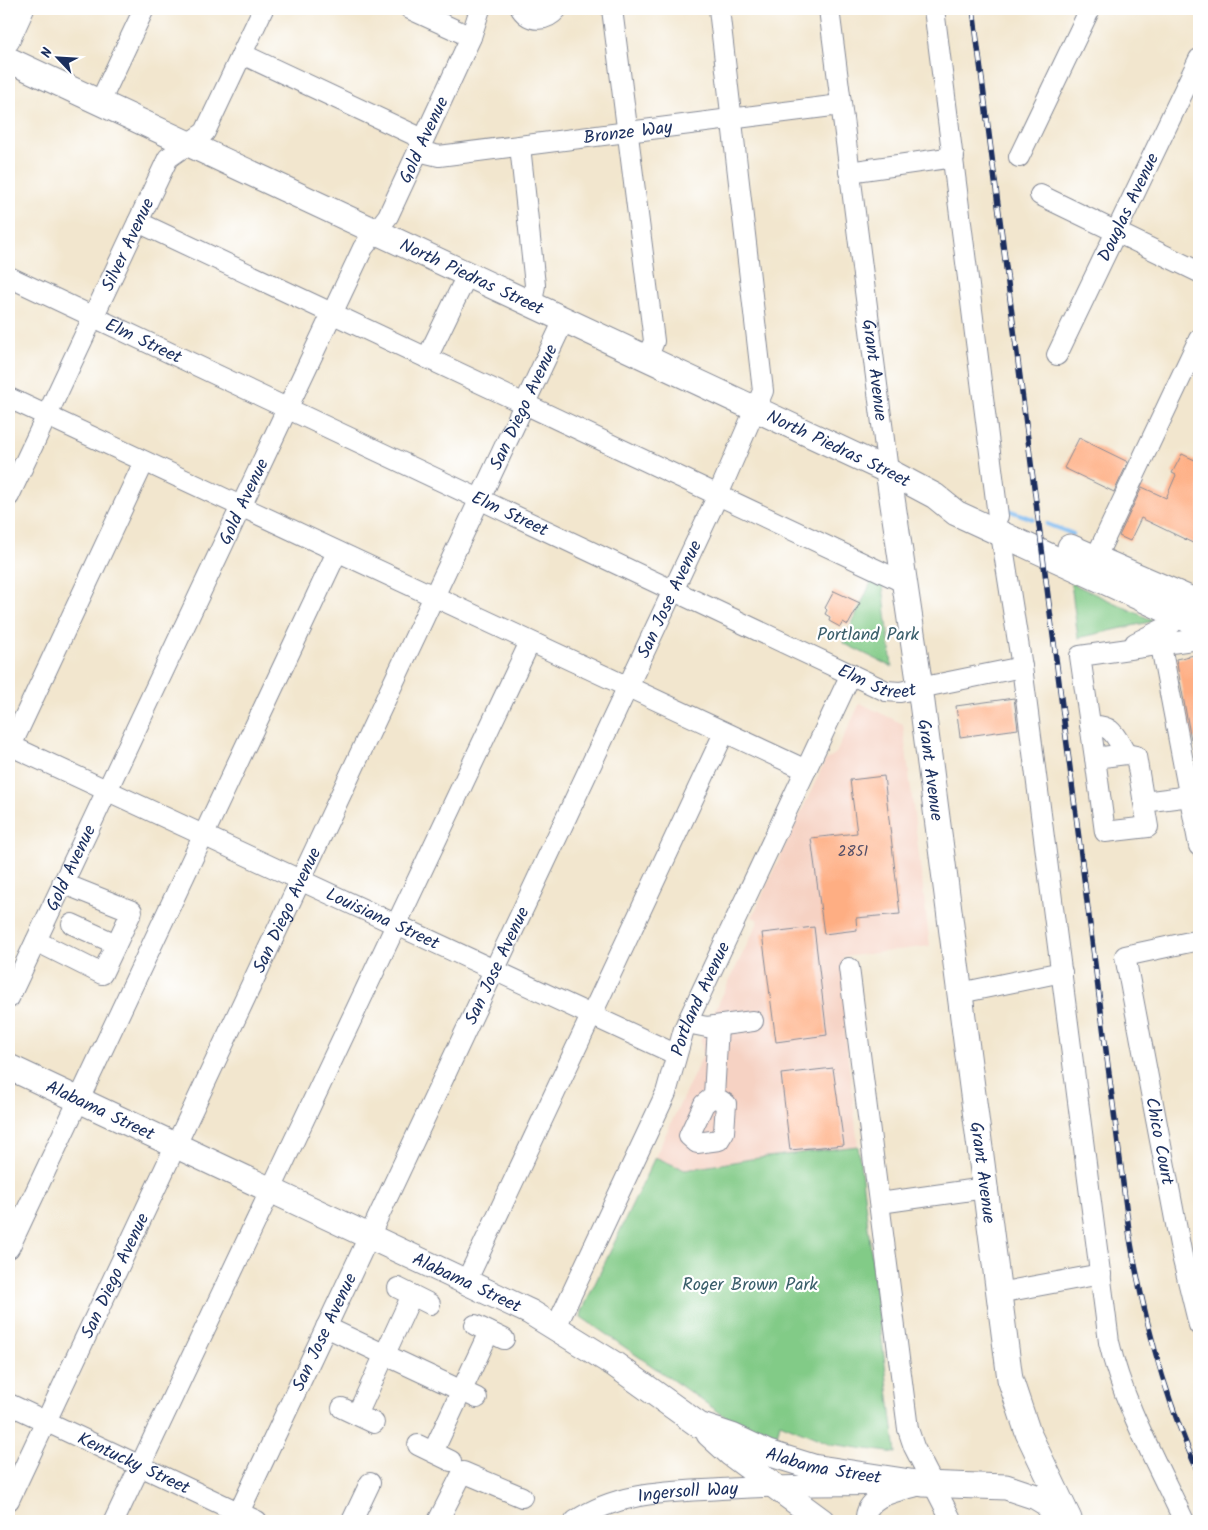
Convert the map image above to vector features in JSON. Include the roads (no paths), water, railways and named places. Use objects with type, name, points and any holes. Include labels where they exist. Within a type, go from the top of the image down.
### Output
[{"type":"main road","name":"North Piedras Street","points":[[9,60],[375,229],[564,320],[888,470],[935,496],[956,513],[1000,525],[1096,557],[1194,605]]},
{"type":"main road","name":"Grant Avenue","points":[[888,470],[920,687],[1009,1371],[1028,1433],[1070,1521]]},
{"type":"main road","name":"North Piedras Street","points":[[1000,525],[1194,605]]},
{"type":"main road","name":"Alabama Street","points":[[9,1067],[466,1282],[556,1327],[614,1364],[700,1425],[732,1436],[768,1453],[813,1467],[929,1484],[1006,1487],[1041,1500],[1055,1512],[1060,1521]]},
{"type":"main road","points":[[700,1425],[731,1454],[822,1521]]},
{"type":"street","points":[[9,42],[24,9]]},
{"type":"street","points":[[100,102],[144,9]]},
{"type":"street","name":"Silver Avenue","points":[[9,496],[168,158],[205,132],[263,9]]},
{"type":"street","points":[[410,9],[471,37]]},
{"type":"street","name":"Gold Avenue","points":[[9,998],[331,313],[363,248],[375,229],[388,216],[471,37],[480,9]]},
{"type":"street","points":[[522,9],[528,16],[541,19],[553,14],[557,9]]},
{"type":"street","points":[[612,9],[654,341],[647,358]]},
{"type":"street","name":"San Jose Avenue","points":[[244,1518],[326,1327],[718,495],[757,409],[763,391],[719,9]]},
{"type":"street","name":"Grant Avenue","points":[[829,9],[888,470]]},
{"type":"street","points":[[934,9],[1000,525],[1022,668],[1114,1366],[1184,1521]]},
{"type":"street","points":[[1019,157],[1090,9]]},
{"type":"street","name":"Bronze Way","points":[[242,54],[439,156],[840,105]]},
{"type":"street","name":"Douglas Avenue","points":[[1057,355],[1199,58]]},
{"type":"street","points":[[520,146],[535,285],[532,303]]},
{"type":"street","points":[[849,172],[954,157]]},
{"type":"street","points":[[1040,195],[1199,272]]},
{"type":"street","points":[[138,222],[905,583]]},
{"type":"street","points":[[427,358],[468,273]]},
{"type":"street","name":"Elm Street","points":[[9,277],[479,501],[894,693],[1022,668]]},
{"type":"street","name":"San Diego Avenue","points":[[9,1500],[564,320]]},
{"type":"street","points":[[1096,557],[1199,339]]},
{"type":"street","points":[[9,398],[806,770]]},
{"type":"street","points":[[9,747],[144,462]]},
{"type":"street","points":[[9,1248],[337,552]]},
{"type":"street","points":[[1122,649],[1170,626],[1194,605]]},
{"type":"street","points":[[1095,758],[1126,754],[1136,756],[1148,827],[1106,832],[1090,726],[1080,656],[1122,649],[1161,646],[1199,639]]},
{"type":"street","points":[[114,1521],[530,642]]},
{"type":"street","points":[[1161,646],[1199,846]]},
{"type":"street","name":"Portland Avenue","points":[[556,1327],[666,1093],[675,1054],[687,1023],[850,674]]},
{"type":"street","points":[[1090,726],[1103,725],[1110,729],[1126,754]]},
{"type":"street","points":[[466,1282],[724,732]]},
{"type":"street","name":"Louisiana Street","points":[[9,747],[106,790],[675,1054]]},
{"type":"street","points":[[1144,802],[1190,796]]},
{"type":"street","points":[[36,941],[102,974],[132,911],[62,883]]},
{"type":"street","points":[[72,924],[116,944]]},
{"type":"street","name":"Chico Court","points":[[1199,940],[1125,956],[1191,1254],[1199,1325]]},
{"type":"street","points":[[849,968],[908,1429],[929,1484],[952,1521]]},
{"type":"street","points":[[960,993],[1062,972]]},
{"type":"street","points":[[687,1023],[707,1027],[753,1021]]},
{"type":"street","points":[[714,1096],[718,1026]]},
{"type":"street","points":[[880,1203],[985,1188]]},
{"type":"street","points":[[998,1293],[1101,1274]]},
{"type":"street","points":[[358,1415],[413,1296]]},
{"type":"street","points":[[326,1327],[469,1395]]},
{"type":"street","points":[[451,1461],[425,1449],[469,1395],[489,1332]]},
{"type":"street","name":"Kentucky Street","points":[[9,1404],[244,1518]]},
{"type":"street","points":[[438,1521],[463,1472],[522,1497]]},
{"type":"street","points":[[352,1521],[370,1482]]},
{"type":"street","points":[[866,1521],[865,1515],[871,1502],[929,1484]]},
{"type":"street","name":"Alabama Street","points":[[774,1486],[929,1484]]},
{"type":"street","name":"Ingersoll Way","points":[[575,1521],[618,1500],[643,1494],[774,1486]]},
{"type":"waterway","points":[[1008,510],[1033,519]]},
{"type":"waterway","points":[[1047,524],[1073,534]]},
{"type":"railway","points":[[973,9],[1130,1238],[1157,1358],[1176,1417],[1199,1474]]},
{"type":"park label","name":"Portland Park","points":[[868,634]]},
{"type":"park label","name":"Roger Brown Park","points":[[750,1284]]}]
